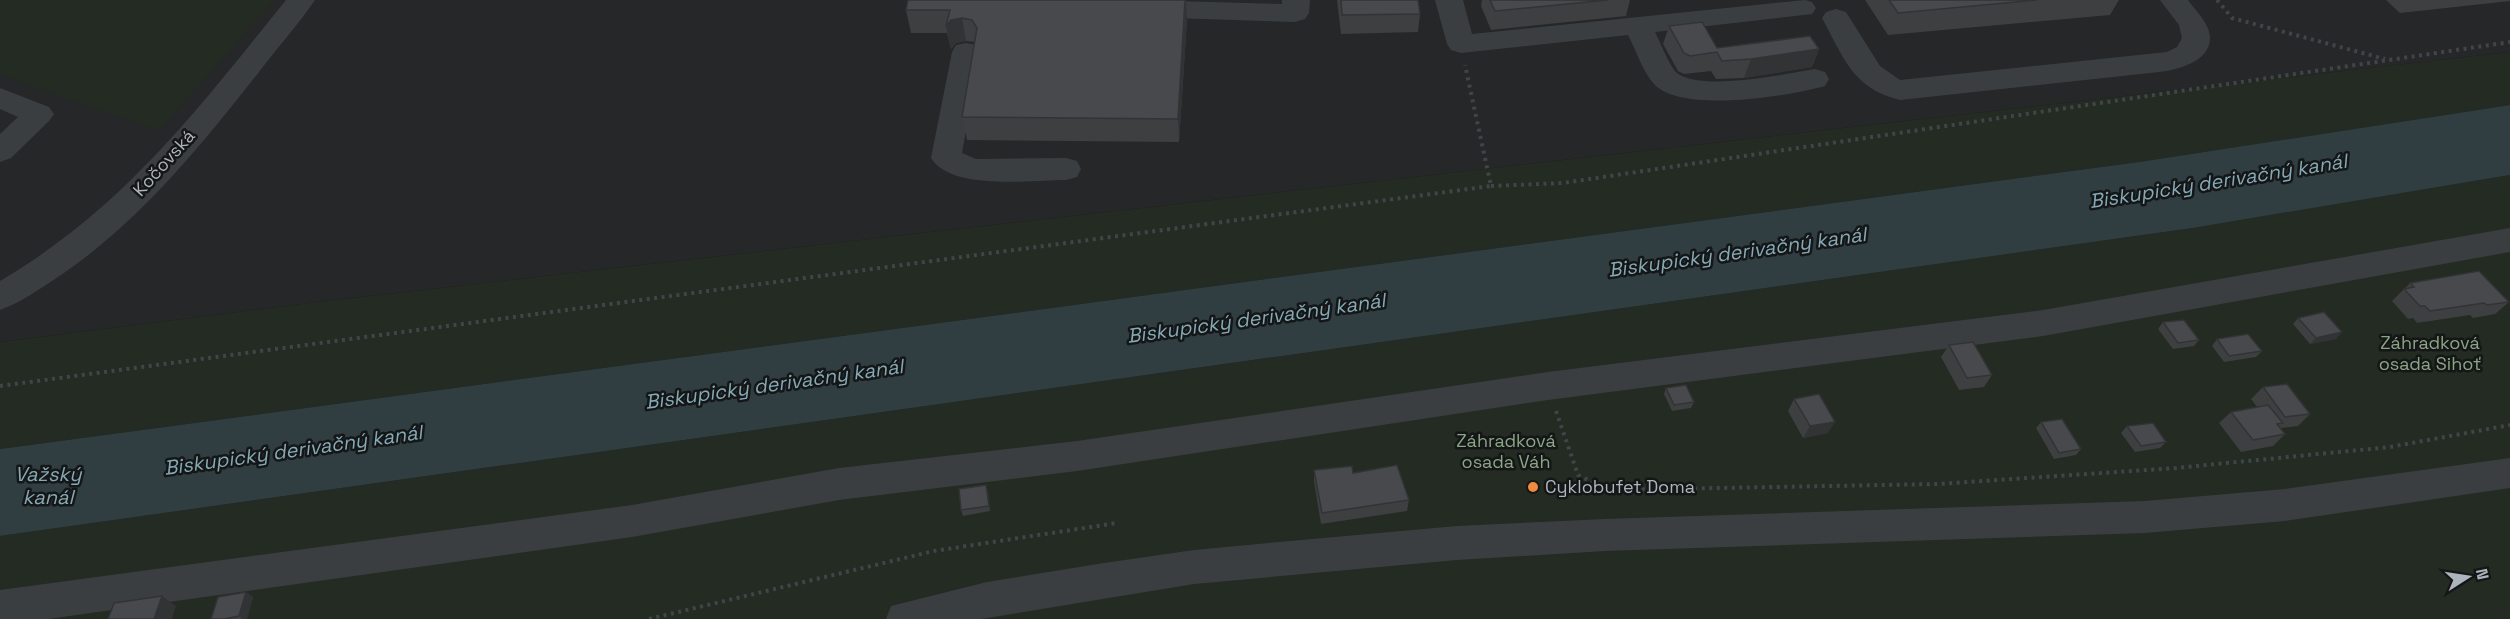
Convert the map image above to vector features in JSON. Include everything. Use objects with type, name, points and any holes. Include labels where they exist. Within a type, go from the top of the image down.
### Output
[{"type":"street","name":"Kočovská","points":[[0,297],[80,244],[132,199],[186,141],[301,0]]},
{"type":"street","points":[[1117,8],[1295,13],[1296,0]]},
{"type":"street","points":[[1449,0],[1461,44],[1799,4],[1813,14],[1844,9],[1872,77],[1884,87],[1900,90],[2159,63],[2177,59],[2191,50],[2196,38],[2192,24],[2174,0]]},
{"type":"street","points":[[1636,25],[1665,79],[1672,83],[1694,89],[1728,90],[1815,79]]},
{"type":"street","points":[[966,52],[946,159],[972,170],[1066,169]]},
{"type":"street","points":[[0,98],[39,114],[0,151]]},
{"type":"street","points":[[0,608],[632,520],[839,484],[1077,456],[1548,386],[2043,323],[2510,240]]},
{"type":"street","points":[[905,619],[987,600],[1104,580],[1194,567],[1279,559],[1457,543],[1605,535],[2145,516],[2285,505],[2510,473]]},
{"type":"path","points":[[2217,0],[2232,18],[2388,60]]},
{"type":"path","points":[[0,386],[1491,186],[1563,183],[2510,42]]},
{"type":"path","points":[[1461,44],[1491,186]]},
{"type":"path","points":[[1548,386],[1578,475],[1608,490],[1938,484],[2152,470],[2390,447],[2510,425]]},
{"type":"path","points":[[649,619],[934,551],[1117,523]]},
{"type":"shaded area","points":[[0,0],[2510,0],[2510,52],[317,302],[0,342]]},
{"type":"green space","points":[[0,0],[275,0],[159,130],[0,75]]},
{"type":"green space","points":[[2510,52],[2510,105],[2139,162],[0,449],[0,342],[317,302]]},
{"type":"green space","points":[[2510,175],[2510,619],[0,619],[0,536],[2193,228]]},
{"type":"water","name":"Važský kanál","points":[[2510,105],[2510,175],[2193,228],[0,536],[0,449],[2139,162]]},
{"type":"building","points":[[908,0],[1185,0],[1178,119],[962,117],[977,28],[972,20],[962,18],[951,20],[946,26],[950,10],[906,10]]},
{"type":"building","points":[[1341,0],[1418,0],[1420,14],[1342,15]]},
{"type":"building","points":[[1490,0],[1608,0],[1495,11]]},
{"type":"building","points":[[1889,0],[2037,0],[1898,13]]},
{"type":"building","points":[[1702,22],[1717,48],[1810,36],[1819,49],[1722,61],[1717,52],[1690,56],[1684,53],[1669,26]]},
{"type":"building","points":[[2479,271],[2509,302],[2487,305],[2484,303],[2430,311],[2425,306],[2420,306],[2404,289],[2414,287],[2410,283]]},
{"type":"building","points":[[2324,312],[2342,332],[2316,338],[2298,318]]},
{"type":"building","points":[[2184,320],[2199,340],[2178,343],[2163,322]]},
{"type":"building","points":[[2248,334],[2262,351],[2229,356],[2217,339]]},
{"type":"building","points":[[1973,342],[1992,375],[1967,378],[1949,345]]},
{"type":"building","points":[[2287,384],[2310,414],[2285,417],[2263,387]]},
{"type":"building","points":[[1686,385],[1694,402],[1674,405],[1666,388]]},
{"type":"building","points":[[1819,394],[1835,422],[1810,426],[1794,399]]},
{"type":"building","points":[[2268,405],[2283,423],[2277,424],[2285,434],[2253,440],[2231,412]]},
{"type":"building","points":[[2062,419],[2081,449],[2059,453],[2041,422]]},
{"type":"building","points":[[2153,423],[2166,442],[2141,446],[2127,426]]},
{"type":"building","points":[[1397,465],[1409,500],[1322,513],[1314,470],[1352,466],[1353,473]]},
{"type":"building","points":[[986,485],[989,506],[961,510],[959,489]]},
{"type":"building","points":[[246,592],[239,616],[211,619],[218,597]]},
{"type":"building","points":[[162,596],[154,619],[108,619],[114,603]]},
{"type":"place","name":"Cyklobufet Doma","points":[[1533,487]]},
{"type":"water label","name":"Biskupický derivačný kanál","points":[[2218,181]]},
{"type":"water label","name":"Biskupický derivačný kanál","points":[[1737,252]]},
{"type":"water label","name":"Biskupický derivačný kanál","points":[[1256,318]]},
{"type":"water label","name":"Biskupický derivačný kanál","points":[[774,384]]},
{"type":"water label","name":"Biskupický derivačný kanál","points":[[293,450]]},
{"type":"park label","name":"Záhradková osada Sihoť","points":[[2430,353]]},
{"type":"park label","name":"Záhradková osada Váh","points":[[1506,451]]}]
